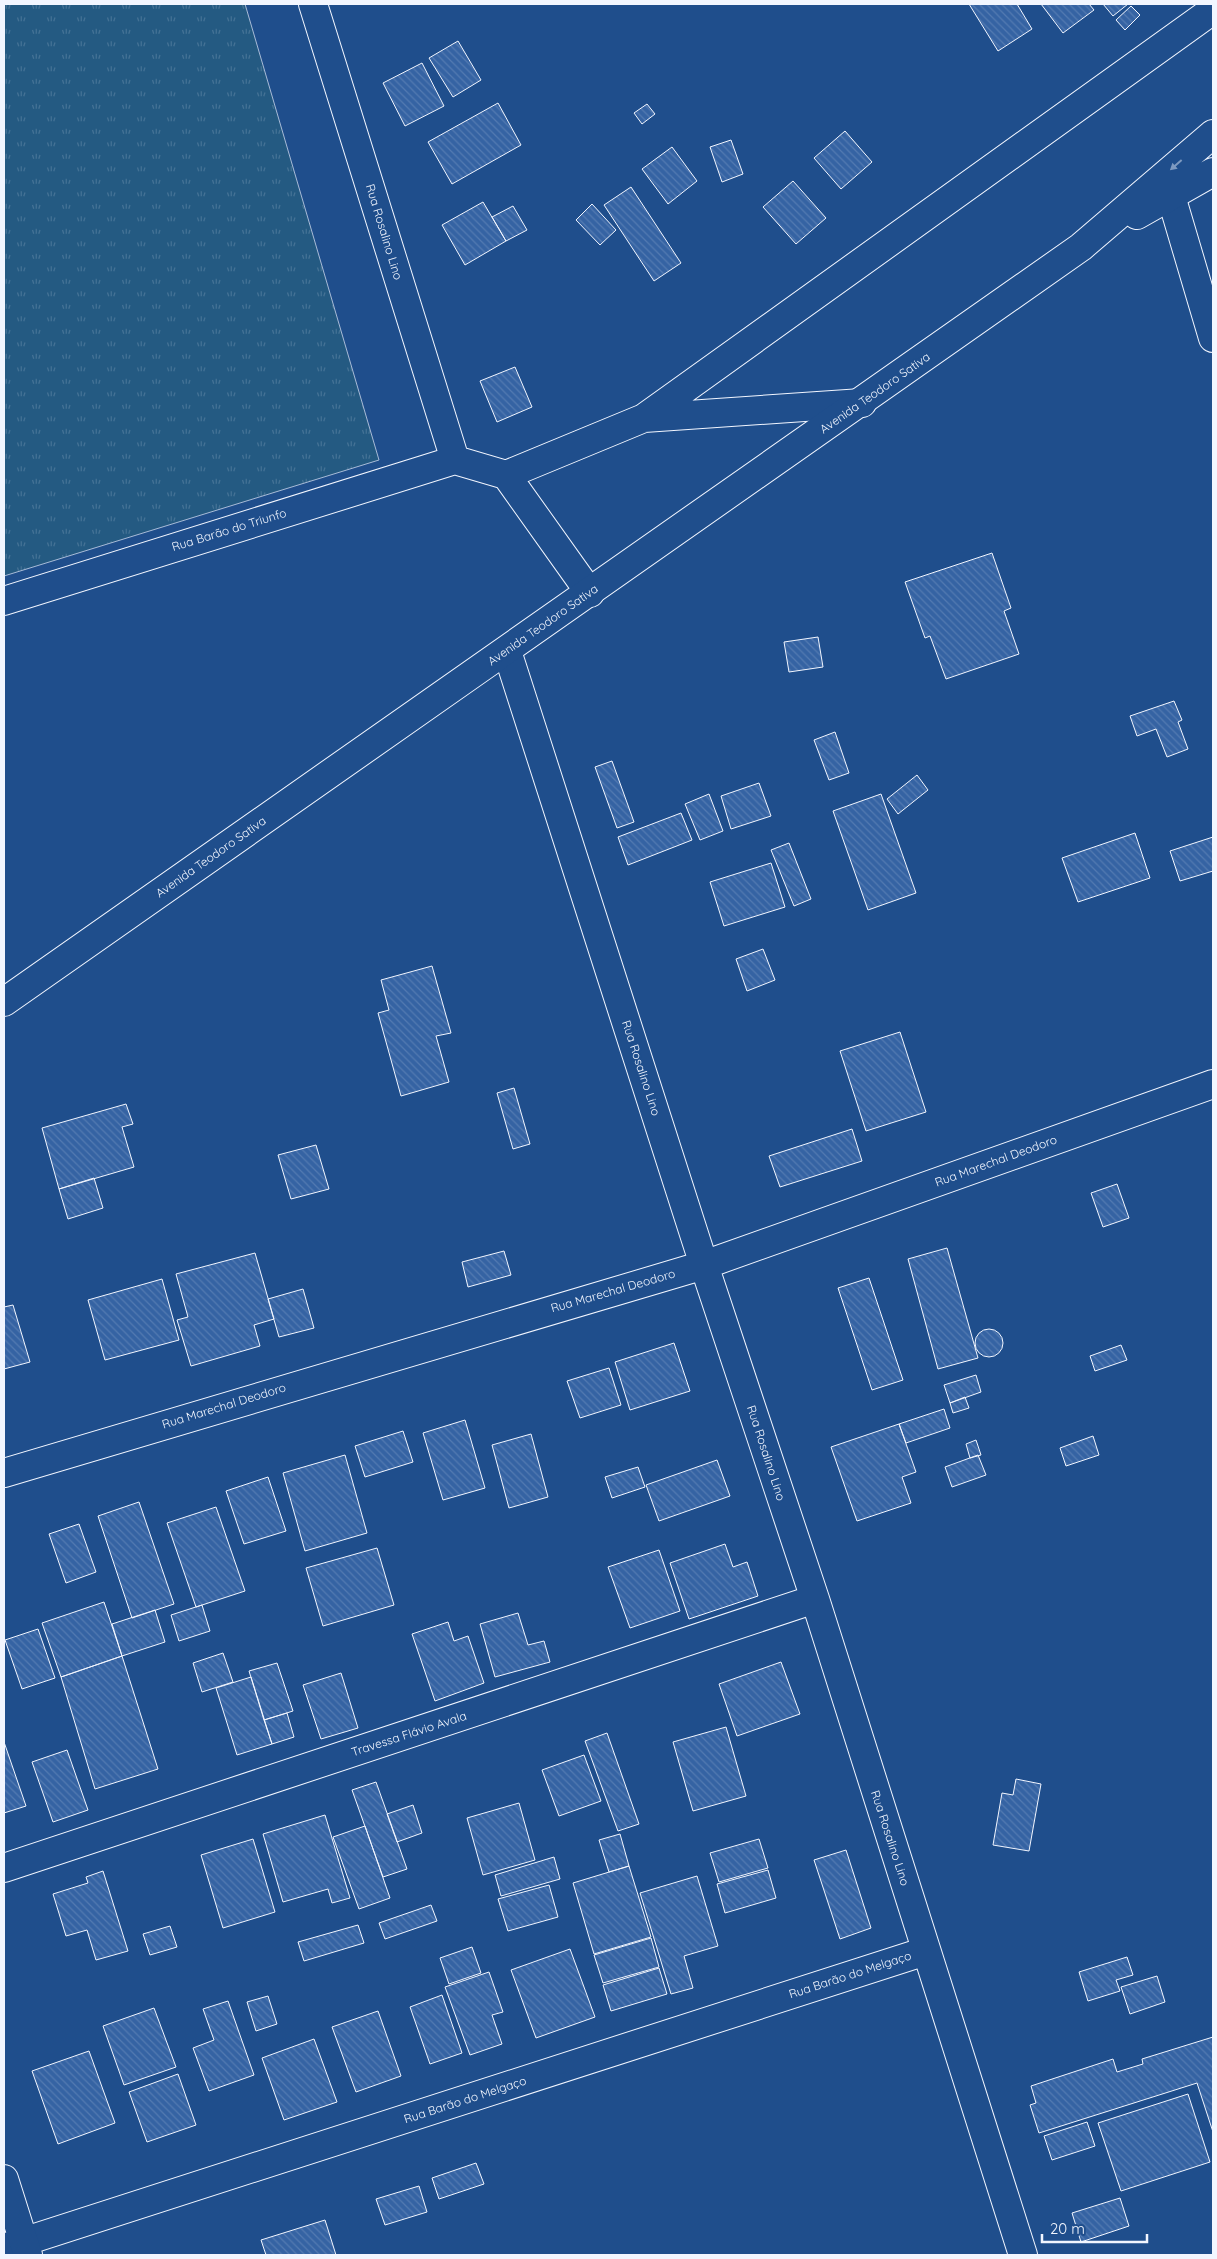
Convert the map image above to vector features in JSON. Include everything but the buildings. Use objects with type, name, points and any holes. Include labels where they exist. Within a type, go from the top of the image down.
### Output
[{"type":"street","name":"Rua Rosalino Lino","points":[[313,4],[455,460]]},
{"type":"street","points":[[506,475],[644,418],[1213,10]]},
{"type":"street","name":"Avenida Teodoro Sativa","points":[[4,1002],[1081,247],[1213,134]]},
{"type":"street","name":"Avenida Teodoro Sativa","points":[[1081,247],[1213,172]]},
{"type":"street","points":[[1171,196],[1213,338]]},
{"type":"street","points":[[644,418],[862,402]]},
{"type":"street","points":[[455,460],[506,475],[590,593]]},
{"type":"street","name":"Rua Barão do Triunfo","points":[[4,601],[455,460]]},
{"type":"street","name":"Rua Rosalino Lino","points":[[507,651],[704,1264],[815,1599],[1023,2255]]},
{"type":"street","name":"Rua Marechal Deodoro","points":[[4,1473],[704,1264],[1213,1084]]},
{"type":"street","name":"Travessa Flávio Avala","points":[[4,1868],[815,1599]]},
{"type":"street","name":"Rua Barão do Melgaço","points":[[19,2249],[926,1950]]},
{"type":"street","points":[[4,2179],[19,2249]]},
{"type":"green space","points":[[4,4],[245,4],[379,460],[4,576]]}]
